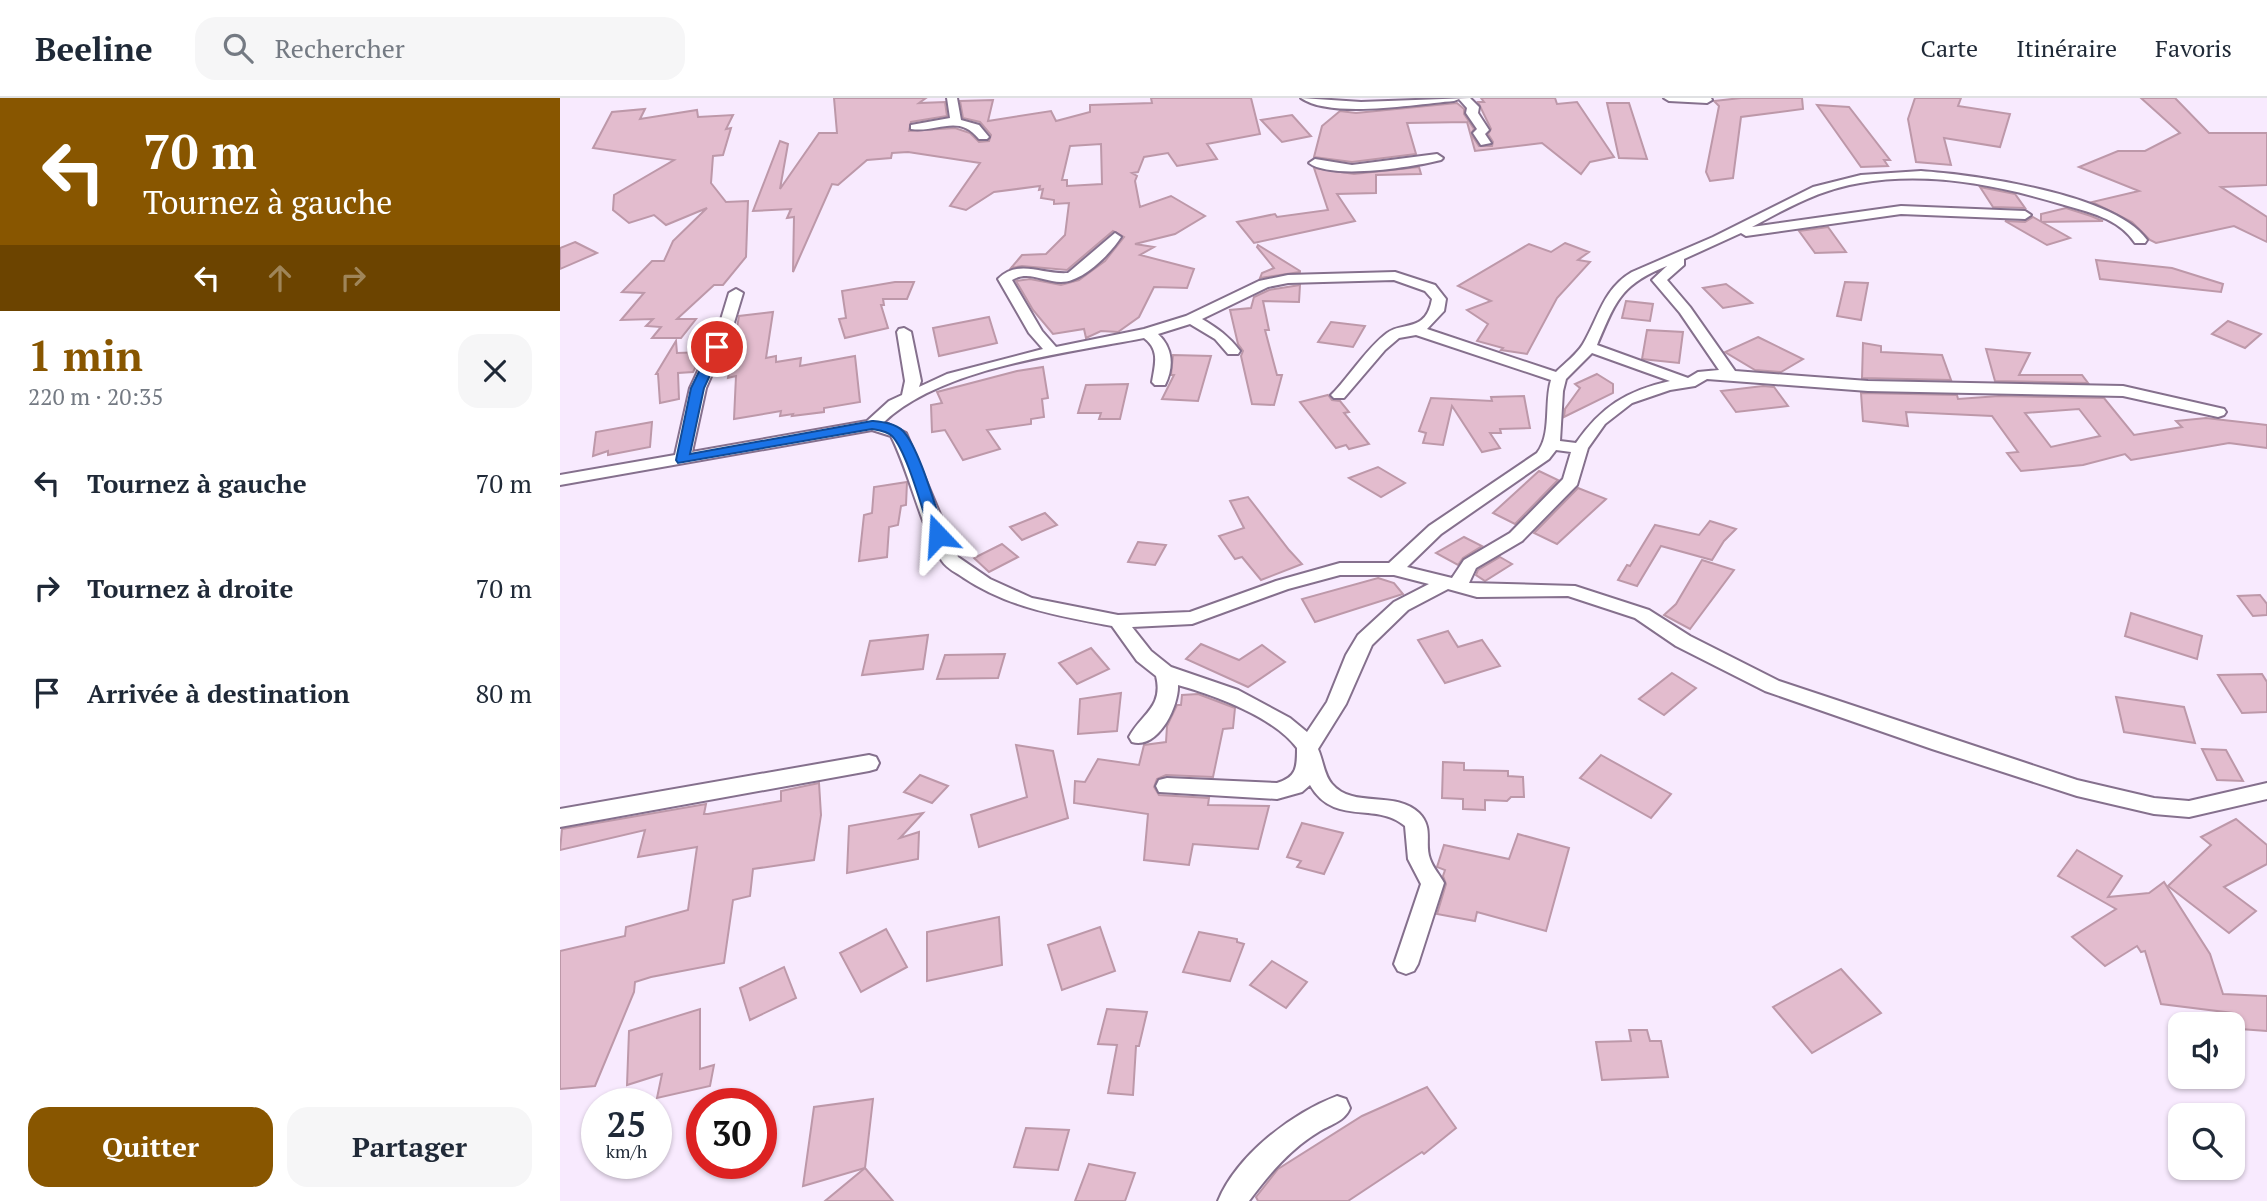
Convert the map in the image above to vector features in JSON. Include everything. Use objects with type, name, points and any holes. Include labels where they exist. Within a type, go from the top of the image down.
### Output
[{"type":"street","points":[[952,98],[956,118],[954,121]]},
{"type":"street","points":[[1306,98],[1344,106],[1454,98]]},
{"type":"street","points":[[1464,98],[1473,107],[1472,113],[1483,131],[1479,133],[1485,143]]},
{"type":"street","points":[[1669,98],[1707,100]]},
{"type":"street","points":[[915,127],[954,121],[975,127],[983,137]]},
{"type":"street","points":[[1315,163],[1352,169],[1437,158]]},
{"type":"street","points":[[1394,569],[1435,530],[1543,456],[1552,444],[1553,411],[1559,378],[1589,347],[1614,292],[1639,273],[1722,238],[1830,186],[1885,176],[1921,175],[1978,181],[2032,191],[2091,209],[2124,223],[2137,233],[2140,240]]},
{"type":"street","points":[[1659,280],[1680,261],[1722,238],[1901,210],[2025,215]]},
{"type":"street","points":[[1052,351],[1036,333],[1005,279],[1013,274],[1029,271],[1057,277],[1073,276],[1104,254],[1115,237]]},
{"type":"street","points":[[1639,273],[1659,280],[1685,310],[1728,374]]},
{"type":"street","points":[[872,425],[894,404],[952,377],[1052,351],[1146,333],[1191,319],[1264,284],[1288,279],[1395,276],[1430,288],[1439,299],[1437,311],[1417,331]]},
{"type":"street","points":[[682,460],[698,388],[726,326],[736,293]]},
{"type":"street","points":[[1191,319],[1220,336],[1233,352]]},
{"type":"street","points":[[1339,395],[1380,347],[1395,334],[1417,331],[1559,378]]},
{"type":"street","points":[[904,332],[913,382],[909,396]]},
{"type":"street","points":[[1146,333],[1161,342],[1164,350],[1160,382]]},
{"type":"street","points":[[1589,347],[1690,383]]},
{"type":"street","points":[[1167,786],[1277,791],[1294,786],[1303,779],[1308,767],[1307,749],[1336,704],[1365,640],[1401,606],[1452,585],[1470,564],[1516,537],[1572,481],[1580,448],[1599,421],[1627,400],[1668,386],[1690,383],[1703,375],[1728,374],[1796,382],[1868,386],[2123,391],[2218,412]]},
{"type":"street","points":[[560,480],[872,425],[886,427],[898,433],[910,457],[938,535],[951,561],[984,583],[1028,603],[1118,621],[1192,618],[1282,585],[1340,569],[1394,569],[1452,585],[1487,591],[1569,590],[1642,614],[1683,641],[1772,686],[1939,744],[2088,791],[2154,806],[2189,809],[2267,791]]},
{"type":"street","points":[[1552,444],[1580,448]]},
{"type":"street","points":[[1118,621],[1145,658],[1166,673],[1210,686],[1285,726],[1300,737],[1320,785],[1331,796],[1344,804],[1401,813],[1412,818],[1421,836],[1418,857],[1433,883],[1406,964]]},
{"type":"street","points":[[1139,737],[1161,714],[1168,700],[1170,686],[1166,673]]},
{"type":"street","points":[[560,818],[869,763]]},
{"type":"street","points":[[1232,1201],[1252,1174],[1282,1142],[1310,1119],[1337,1108]]},
{"type":"building","points":[[834,98],[926,98],[919,103],[945,102],[947,116],[911,122],[909,131],[955,128],[970,133],[979,142],[989,141],[991,135],[980,122],[963,118],[960,101],[993,100],[988,121],[1051,111],[1056,121],[1090,112],[1090,105],[1152,103],[1151,98],[1251,98],[1260,134],[1207,144],[1217,159],[1177,166],[1168,153],[1144,157],[1138,172],[1132,173],[1137,176],[1135,181],[1140,207],[1171,196],[1205,216],[1175,234],[1135,244],[1154,247],[1140,255],[1194,269],[1187,288],[1154,287],[1139,317],[1118,332],[1101,331],[1086,338],[1084,329],[1053,334],[1033,310],[1016,281],[1030,279],[1061,285],[1079,280],[1105,261],[1124,237],[1113,231],[1067,270],[1022,266],[1011,268],[1022,255],[1046,254],[1065,235],[1069,203],[1054,204],[1054,200],[1041,198],[1043,189],[1039,190],[1040,186],[994,192],[966,210],[950,206],[980,163],[908,152],[892,153],[891,158],[867,160],[838,185],[832,184],[793,272],[794,217],[787,218],[791,209],[753,211],[780,141],[788,144],[780,189],[819,133],[837,133]],"holes":[[[1101,144],[1102,184],[1067,186],[1067,180],[1062,180],[1070,146]]]},
{"type":"building","points":[[1481,98],[1555,98],[1557,104],[1577,102],[1614,157],[1590,162],[1581,174],[1542,143],[1475,151],[1467,122],[1407,123],[1416,154],[1352,162],[1314,157],[1322,126],[1340,111],[1356,113],[1457,103],[1464,109],[1464,114],[1474,129],[1471,134],[1479,146],[1492,146],[1493,142],[1488,134],[1491,129],[1478,102],[1484,102]]},
{"type":"building","points":[[1802,98],[1803,109],[1741,117],[1733,178],[1710,181],[1706,172],[1719,106],[1714,101]]},
{"type":"building","points":[[1915,98],[1961,98],[1958,106],[2010,114],[2000,147],[1944,138],[1951,165],[1916,162],[1908,119]]},
{"type":"building","points":[[2141,98],[2175,98],[2209,133],[2267,133],[2267,185],[2221,187],[2267,217],[2267,242],[2234,226],[2156,243],[2132,222],[2092,202],[2139,191],[2079,167],[2118,151],[2145,151],[2180,133]]},
{"type":"building","points":[[1607,103],[1629,103],[1647,159],[1619,158]]},
{"type":"building","points":[[1817,105],[1849,107],[1890,160],[1884,160],[1888,166],[1861,167]]},
{"type":"building","points":[[645,109],[640,119],[697,110],[698,117],[733,115],[726,129],[731,128],[723,155],[713,156],[711,183],[726,202],[748,201],[746,257],[723,285],[714,285],[677,319],[696,319],[681,338],[652,338],[661,327],[646,326],[653,319],[621,320],[644,293],[622,292],[652,261],[664,261],[673,241],[707,208],[666,225],[654,215],[629,223],[613,210],[614,195],[674,160],[593,148],[612,112]]},
{"type":"building","points":[[1292,115],[1311,136],[1282,142],[1261,120]]},
{"type":"building","points":[[1419,167],[1421,174],[1376,175],[1376,193],[1337,194],[1355,221],[1254,243],[1237,222],[1275,214],[1277,217],[1328,210],[1314,168],[1354,174]]},
{"type":"building","points":[[1980,187],[2015,194],[2025,208],[1993,207]]},
{"type":"building","points":[[2066,208],[2103,221],[2041,222],[2041,214]]},
{"type":"building","points":[[2033,217],[2070,238],[2047,245],[2005,221],[2025,222]]},
{"type":"building","points":[[1828,227],[1846,252],[1815,253],[1799,231]]},
{"type":"building","points":[[575,242],[597,253],[560,269],[560,248]]},
{"type":"building","points":[[1565,243],[1589,252],[1578,260],[1590,262],[1557,298],[1527,354],[1501,350],[1503,348],[1477,341],[1488,324],[1467,310],[1491,301],[1458,286],[1529,244],[1551,252]]},
{"type":"building","points":[[1258,245],[1300,272],[1260,278],[1262,273],[1274,268]]},
{"type":"building","points":[[2096,260],[2172,268],[2223,284],[2221,292],[2100,279]]},
{"type":"building","points":[[895,282],[914,282],[907,299],[883,299],[884,305],[881,305],[888,328],[845,338],[839,319],[846,318],[842,291]]},
{"type":"building","points":[[1845,282],[1868,283],[1861,320],[1837,316]]},
{"type":"building","points":[[1726,284],[1752,303],[1723,308],[1703,288]]},
{"type":"building","points":[[1300,285],[1299,302],[1263,301],[1269,330],[1265,330],[1277,375],[1282,375],[1274,405],[1252,404],[1241,356],[1243,351],[1238,344],[1230,310],[1251,308],[1254,297],[1269,290]]},
{"type":"building","points":[[1626,301],[1653,304],[1650,321],[1622,318]]},
{"type":"building","points":[[773,312],[766,358],[776,356],[776,362],[801,358],[800,366],[855,356],[860,402],[824,408],[824,412],[780,416],[781,411],[734,419],[736,376],[728,378],[739,316]]},
{"type":"building","points":[[989,317],[997,343],[939,356],[933,328]]},
{"type":"building","points":[[2228,321],[2261,334],[2245,348],[2212,334]]},
{"type":"building","points":[[1331,322],[1365,326],[1353,347],[1318,342]]},
{"type":"building","points":[[1647,330],[1683,332],[1679,363],[1642,359]]},
{"type":"building","points":[[1758,337],[1803,359],[1781,372],[1755,370],[1725,352]]},
{"type":"building","points":[[676,341],[677,353],[704,352],[693,372],[678,373],[679,399],[660,403],[656,374]]},
{"type":"building","points":[[1863,343],[1881,346],[1881,352],[1942,355],[1951,380],[1862,378]]},
{"type":"building","points":[[1986,349],[2030,353],[2019,375],[2082,375],[2088,383],[1995,381]]},
{"type":"building","points":[[1173,355],[1211,356],[1198,401],[1162,399],[1174,375],[1171,375]]},
{"type":"building","points":[[1043,367],[1048,398],[1042,399],[1044,417],[1031,419],[1031,424],[987,430],[1000,449],[963,460],[945,430],[932,432],[931,405],[942,403],[937,392]]},
{"type":"building","points":[[1597,374],[1613,384],[1613,393],[1564,417],[1565,409],[1580,388],[1575,384]]},
{"type":"building","points":[[1128,384],[1120,419],[1099,419],[1101,413],[1078,413],[1086,385]]},
{"type":"building","points":[[1774,387],[1788,406],[1736,412],[1721,391]]},
{"type":"building","points":[[1861,393],[1957,395],[1958,399],[1999,396],[2104,398],[2134,435],[2182,427],[2176,421],[2206,418],[2267,425],[2267,448],[2229,443],[2131,460],[2125,454],[2083,465],[2021,471],[2007,453],[2018,452],[1992,416],[1906,412],[1908,426],[1863,421]],"holes":[[[2079,409],[2100,436],[2051,447],[2025,413]]]},
{"type":"building","points":[[1328,395],[1332,400],[1340,401],[1349,412],[1344,413],[1369,444],[1349,449],[1346,445],[1336,448],[1300,402]]},
{"type":"building","points":[[1524,396],[1530,428],[1500,429],[1501,433],[1490,433],[1500,448],[1482,452],[1452,406],[1443,445],[1423,443],[1426,433],[1419,431],[1431,398],[1492,401],[1491,397]]},
{"type":"building","points":[[652,422],[650,447],[608,455],[608,451],[593,456],[596,432]]},
{"type":"building","points":[[1378,467],[1405,483],[1381,497],[1349,478]]},
{"type":"building","points":[[1539,471],[1558,480],[1515,524],[1493,513]]},
{"type":"building","points":[[907,482],[906,505],[901,506],[898,525],[889,527],[887,557],[859,561],[864,515],[872,513],[874,487]]},
{"type":"building","points":[[1578,488],[1606,499],[1557,544],[1534,533]]},
{"type":"building","points":[[1248,497],[1302,564],[1261,580],[1242,557],[1235,559],[1219,536],[1244,528],[1230,501]]},
{"type":"building","points":[[1045,513],[1057,525],[1022,540],[1010,527]]},
{"type":"building","points":[[1710,521],[1736,529],[1724,541],[1712,560],[1661,546],[1637,586],[1618,580],[1627,565],[1630,566],[1655,525],[1699,535]]},
{"type":"building","points":[[1464,537],[1482,546],[1463,558],[1458,565],[1436,553]]},
{"type":"building","points":[[1138,542],[1166,545],[1155,565],[1128,562]]},
{"type":"building","points":[[1002,544],[1018,557],[989,572],[974,558]]},
{"type":"building","points":[[1500,557],[1512,564],[1485,581],[1476,575],[1478,570]]},
{"type":"building","points":[[1702,560],[1734,570],[1690,629],[1664,615],[1676,604]]},
{"type":"building","points":[[1378,578],[1394,583],[1403,594],[1315,622],[1302,599]]},
{"type":"building","points":[[2260,595],[2267,604],[2267,615],[2253,616],[2238,596]]},
{"type":"building","points":[[2131,613],[2202,636],[2197,659],[2125,636]]},
{"type":"building","points":[[1448,631],[1458,647],[1482,640],[1500,666],[1445,683],[1418,640]]},
{"type":"building","points":[[928,635],[923,669],[862,675],[870,641]]},
{"type":"building","points":[[1201,644],[1239,660],[1262,645],[1285,662],[1248,687],[1186,659]]},
{"type":"building","points":[[1091,648],[1109,669],[1077,684],[1059,663]]},
{"type":"building","points":[[1005,654],[998,678],[937,679],[945,655]]},
{"type":"building","points":[[1672,673],[1696,688],[1664,715],[1639,699]]},
{"type":"building","points":[[2262,674],[2267,682],[2267,712],[2242,713],[2218,675]]},
{"type":"building","points":[[1121,693],[1117,731],[1078,734],[1080,699]]},
{"type":"building","points":[[1198,694],[1235,708],[1233,728],[1223,729],[1213,777],[1166,775],[1157,779],[1154,787],[1159,795],[1209,798],[1208,805],[1269,806],[1258,849],[1193,844],[1189,865],[1144,860],[1148,814],[1074,803],[1075,781],[1085,782],[1098,759],[1139,765],[1144,745],[1166,742],[1167,726],[1177,705],[1181,705],[1182,695]]},
{"type":"building","points":[[2116,697],[2184,707],[2195,743],[2124,732]]},
{"type":"building","points":[[1016,745],[1053,751],[1068,818],[979,847],[971,815],[1027,797]]},
{"type":"building","points":[[2202,749],[2226,750],[2243,781],[2217,780]]},
{"type":"building","points":[[1601,755],[1671,794],[1651,818],[1580,778]]},
{"type":"building","points":[[1443,762],[1464,763],[1464,770],[1508,771],[1508,776],[1523,777],[1524,797],[1511,797],[1507,801],[1485,800],[1485,810],[1463,809],[1463,799],[1442,798]]},
{"type":"building","points":[[920,775],[948,786],[932,803],[904,792]]},
{"type":"building","points":[[819,783],[821,815],[814,860],[753,869],[750,896],[733,900],[724,963],[635,982],[634,992],[595,1086],[560,1089],[560,951],[625,936],[626,927],[688,910],[697,847],[638,857],[645,830],[560,850],[562,829],[706,804],[704,814],[781,801],[781,791]]},
{"type":"building","points":[[923,813],[900,838],[919,832],[918,859],[847,873],[849,826]]},
{"type":"building","points":[[2236,819],[2267,845],[2267,864],[2224,887],[2256,911],[2229,933],[2168,886],[2211,845],[2201,837]]},
{"type":"building","points":[[1302,823],[1343,833],[1324,874],[1297,867],[1301,861],[1287,857]]},
{"type":"building","points":[[1518,834],[1569,848],[1546,931],[1477,912],[1475,921],[1437,914],[1446,884],[1443,876],[1445,870],[1437,867],[1444,845],[1509,859]]},
{"type":"building","points":[[2077,850],[2122,876],[2108,897],[2149,893],[2164,882],[2210,954],[2223,994],[2267,996],[2267,1031],[2245,1029],[2245,1012],[2161,1004],[2145,951],[2141,952],[2137,946],[2105,966],[2072,937],[2116,909],[2058,876]]},
{"type":"building","points":[[999,917],[1002,965],[927,981],[927,932]]},
{"type":"building","points":[[1100,927],[1115,971],[1062,990],[1048,945]]},
{"type":"building","points":[[886,929],[907,967],[861,992],[840,953]]},
{"type":"building","points":[[1199,932],[1237,939],[1237,942],[1244,944],[1230,981],[1183,972]]},
{"type":"building","points":[[1272,961],[1307,982],[1286,1008],[1250,985]]},
{"type":"building","points":[[784,967],[796,998],[750,1020],[740,988]]},
{"type":"building","points":[[1841,969],[1881,1013],[1812,1053],[1773,1007]]},
{"type":"building","points":[[700,1009],[700,1069],[714,1065],[710,1086],[686,1088],[686,1091],[672,1095],[672,1088],[659,1088],[662,1074],[627,1085],[629,1031]]},
{"type":"building","points":[[1107,1009],[1147,1012],[1139,1046],[1136,1046],[1133,1095],[1108,1093],[1117,1045],[1098,1044]]},
{"type":"building","points":[[1629,1030],[1647,1030],[1650,1041],[1661,1041],[1668,1077],[1602,1080],[1596,1042],[1631,1041]]},
{"type":"building","points":[[1427,1087],[1456,1128],[1424,1154],[1422,1152],[1348,1201],[1258,1201],[1256,1197],[1278,1169],[1362,1116]]},
{"type":"building","points":[[873,1099],[865,1168],[803,1186],[814,1107]]},
{"type":"building","points":[[1026,1128],[1069,1130],[1058,1170],[1014,1167]]},
{"type":"building","points":[[1089,1164],[1135,1173],[1125,1201],[1075,1201]]},
{"type":"building","points":[[865,1168],[893,1201],[825,1201]]},
{"type":"route","points":[[717,347],[698,388],[682,460],[872,425],[886,427],[898,433],[910,457],[938,535]]}]
